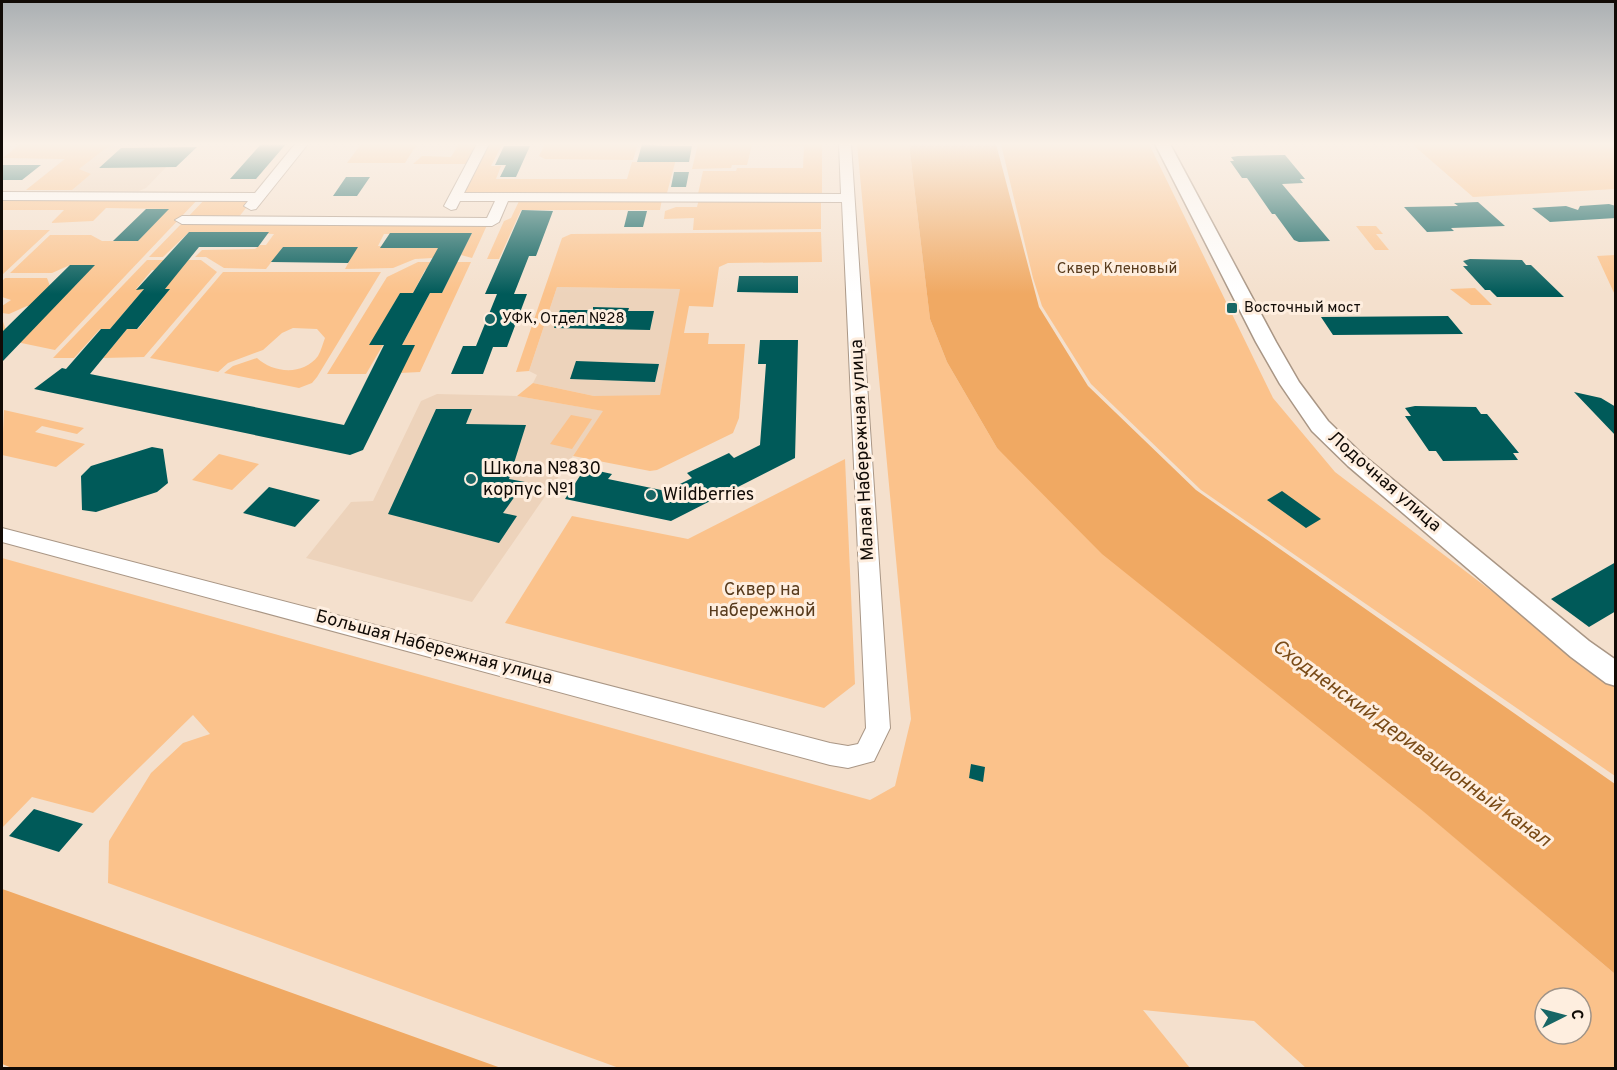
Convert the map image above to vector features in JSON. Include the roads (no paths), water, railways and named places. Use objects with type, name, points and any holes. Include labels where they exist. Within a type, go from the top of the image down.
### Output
[{"type":"street","points":[[240,220],[261,194]]},
{"type":"street","points":[[442,221],[457,194]]},
{"type":"street","name":"Малая Набережная улица","points":[[848,194],[878,728],[866,753]]},
{"type":"street","name":"Лодочная улица","points":[[1188,194],[1266,342],[1290,384],[1320,426],[1356,461],[1580,649],[1616,675]]},
{"type":"street","points":[[2,196],[258,197]]},
{"type":"street","points":[[204,197],[182,220],[492,222],[503,197]]},
{"type":"street","points":[[455,197],[848,198]]},
{"type":"street","name":"Большая Набережная улица","points":[[2,535],[830,754],[849,757],[866,753]]},
{"type":"water","name":"Сходненский деривационный канал","points":[[915,194],[1009,194],[1039,307],[1088,386],[1196,490],[1615,784],[1615,974],[1424,812],[1102,554],[997,448],[947,362],[930,319]]},
{"type":"water","points":[[2,889],[501,1068],[12,1068],[2,1064]]},
{"type":"place","name":"Восточный мост","points":[[1232,308]]},
{"type":"place","name":"УФК, Отдел №28","points":[[490,319]]},
{"type":"place","name":"Школа №830 корпус №1","points":[[471,479]]},
{"type":"place","name":"Wildberries","points":[[651,495]]},
{"type":"park label","name":"Сквер Кленовый","points":[[1117,269]]},
{"type":"park label","name":"Сквер на набережной","points":[[762,600]]}]
